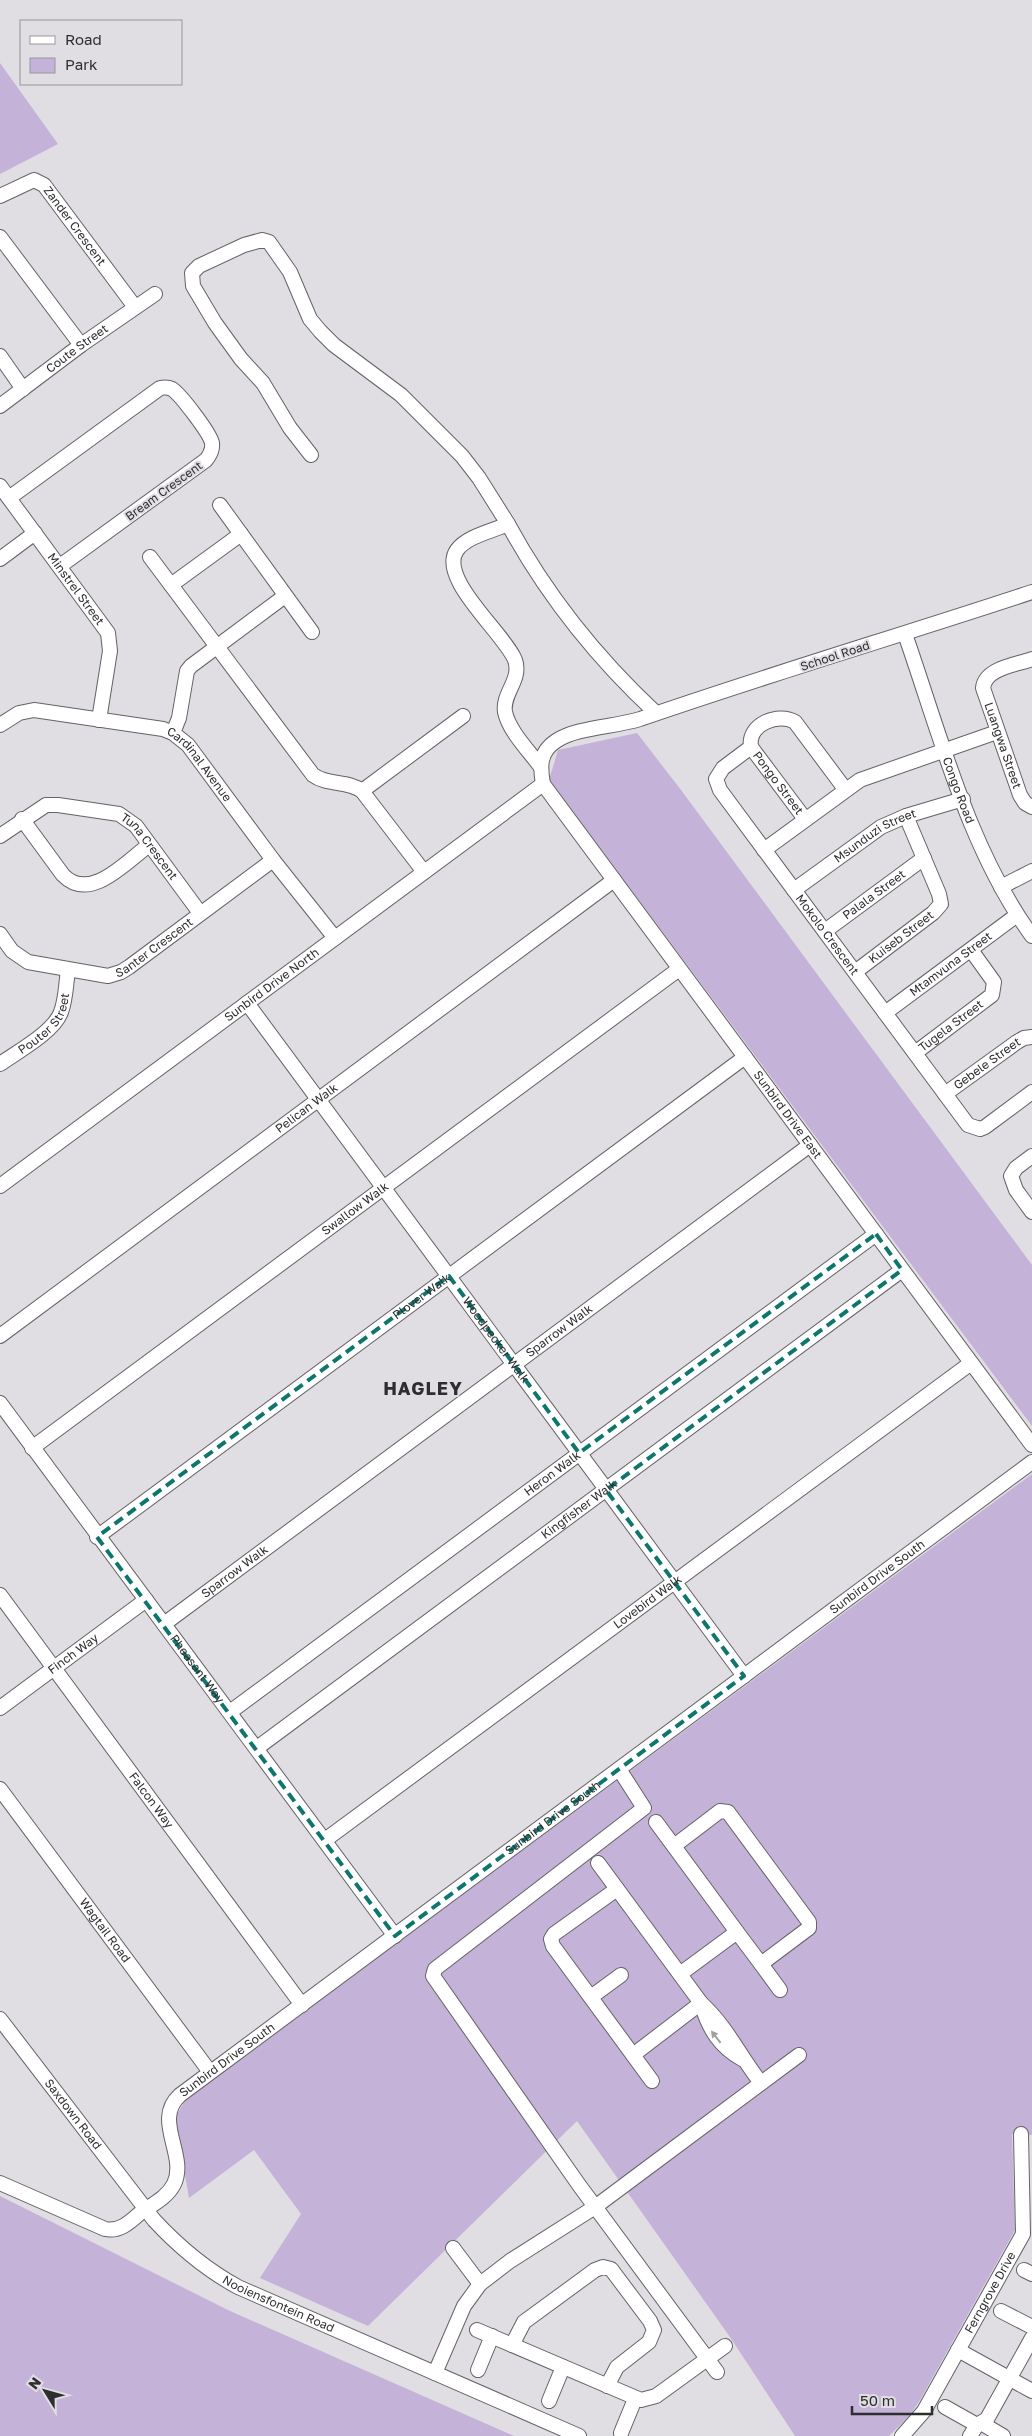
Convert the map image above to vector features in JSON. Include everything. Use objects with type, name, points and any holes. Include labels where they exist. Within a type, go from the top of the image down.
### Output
[{"type":"street","name":"Zander Crescent","points":[[0,196],[34,180],[44,185],[135,307]]},
{"type":"street","points":[[0,237],[81,345]]},
{"type":"street","points":[[311,454],[290,428],[263,383],[241,359],[215,323],[192,282],[192,273],[199,266],[257,241],[269,242],[276,249],[290,272],[310,319],[320,332],[339,349],[401,395],[462,456],[480,478],[551,594],[628,686],[656,713]]},
{"type":"street","name":"Coute Street","points":[[0,406],[81,345],[155,294]]},
{"type":"street","points":[[0,356],[24,389]]},
{"type":"street","name":"Bream Crescent","points":[[9,498],[160,388],[167,387],[175,392],[205,430],[212,445],[210,455],[206,460],[60,566]]},
{"type":"street","name":"Minstrel Street","points":[[0,486],[108,633],[110,651],[99,720]]},
{"type":"street","points":[[220,505],[312,632]]},
{"type":"street","points":[[508,524],[464,544],[458,549],[453,564],[464,590],[513,657],[517,671],[505,711],[509,721],[540,766],[543,784]]},
{"type":"street","points":[[0,559],[35,533]]},
{"type":"street","points":[[171,585],[241,534]]},
{"type":"street","points":[[150,557],[313,775],[319,780],[357,787],[362,791],[424,872]]},
{"type":"street","name":"School Road","points":[[540,766],[544,752],[549,746],[563,737],[637,720],[1032,592]]},
{"type":"street","points":[[173,733],[179,718],[187,671],[217,646],[285,596]]},
{"type":"street","name":"Congo Road","points":[[905,634],[962,799],[1001,887],[1032,936]]},
{"type":"street","name":"Luangwa Street","points":[[1032,659],[992,672],[984,680],[983,688],[1020,795],[1025,803],[1032,806]]},
{"type":"street","name":"Cardinal Avenue","points":[[0,725],[19,713],[34,710],[162,729],[173,733],[188,745],[273,860],[335,938]]},
{"type":"street","points":[[362,791],[463,716]]},
{"type":"street","points":[[751,746],[751,735],[758,726],[774,720],[790,719],[796,722],[845,789]]},
{"type":"street","points":[[764,850],[845,789],[860,780],[997,732]]},
{"type":"street","name":"Pongo Street","points":[[751,746],[805,819]]},
{"type":"street","name":"Mokolo Crescent","points":[[751,746],[719,772],[716,784],[968,1125],[980,1129],[1032,1092]]},
{"type":"street","name":"Sunbird Drive North","points":[[0,1186],[543,784]]},
{"type":"street","name":"Sunbird Drive East","points":[[543,784],[1032,1446]]},
{"type":"street","name":"Msunduzi Street","points":[[794,890],[881,827],[906,816],[962,799]]},
{"type":"street","name":"Tuna Crescent","points":[[0,836],[41,807],[53,804],[112,812],[131,821],[200,913]]},
{"type":"street","name":"Kuiseb Street","points":[[855,972],[933,913],[941,904],[939,894],[906,816]]},
{"type":"street","points":[[22,819],[69,882],[80,886],[88,886],[102,880],[149,845]]},
{"type":"street","name":"Palala Street","points":[[825,931],[924,858]]},
{"type":"street","name":"Santer Crescent","points":[[0,934],[12,951],[28,962],[108,976],[121,972],[273,860]]},
{"type":"street","points":[[1001,887],[1032,871]]},
{"type":"street","name":"Pelican Walk","points":[[0,1336],[614,880]]},
{"type":"street","name":"Mtamvuna Street","points":[[885,1013],[1017,915]]},
{"type":"street","name":"Tugela Street","points":[[915,1053],[988,998],[995,990],[992,977],[971,950]]},
{"type":"street","name":"Swallow Walk","points":[[32,1448],[680,968]]},
{"type":"street","name":"Pouter Street","points":[[0,1064],[45,1032],[58,1019],[62,1011],[68,970]]},
{"type":"street","name":"Woodpecker Walk","points":[[247,1003],[744,1676]]},
{"type":"street","name":"Gebele Street","points":[[945,1094],[1017,1042],[1024,1038],[1032,1037]]},
{"type":"street","name":"Plover Walk","points":[[97,1537],[745,1057]]},
{"type":"street","name":"Sparrow Walk","points":[[164,1624],[810,1145]]},
{"type":"street","points":[[1032,1156],[1016,1168],[1011,1176],[1016,1190],[1032,1212]]},
{"type":"street","name":"Heron Walk","points":[[230,1712],[876,1234]]},
{"type":"street","name":"Kingfisher Walk","points":[[257,1748],[902,1270]]},
{"type":"street","name":"Lovebird Walk","points":[[325,1840],[676,1583],[971,1363]]},
{"type":"street","name":"Pheasant Way","points":[[0,1404],[395,1936]]},
{"type":"street","name":"Sunbird Drive South","points":[[145,2209],[168,2192],[176,2177],[169,2122],[171,2105],[180,2095],[1032,1462]]},
{"type":"street","name":"Falcon Way","points":[[0,1595],[302,2005]]},
{"type":"street","name":"Finch Way","points":[[0,1708],[146,1600]]},
{"type":"street","points":[[619,1769],[644,1808],[436,1969],[433,1976],[595,2207],[717,2372]]},
{"type":"street","name":"Wagtail Road","points":[[0,1790],[210,2072]]},
{"type":"street","points":[[674,1846],[712,1816],[724,1810],[728,1812],[751,1843],[809,1922],[809,1928],[761,1964]]},
{"type":"street","points":[[656,1822],[780,1990]]},
{"type":"street","points":[[598,1864],[701,2003],[719,2020],[743,2060],[761,2083]]},
{"type":"street","points":[[617,1890],[554,1934],[551,1939],[553,1946],[652,2081]]},
{"type":"street","points":[[680,1974],[737,1932]]},
{"type":"street","points":[[591,1997],[622,1975]]},
{"type":"street","points":[[633,2055],[701,2003]]},
{"type":"street","name":"Saxdown Road","points":[[0,2019],[145,2209]]},
{"type":"street","points":[[435,2373],[464,2306],[480,2284],[510,2261],[595,2207],[799,2055]]},
{"type":"street","name":"Ferngrove Drive","points":[[902,2436],[919,2419],[1023,2234],[1027,2153],[1021,2134]]},
{"type":"street","points":[[0,2183],[109,2230],[120,2228],[145,2209]]},
{"type":"street","name":"Nooiensfontein Road","points":[[145,2209],[169,2237],[192,2257],[226,2281],[579,2436]]},
{"type":"street","points":[[453,2248],[480,2284]]},
{"type":"street","points":[[512,2345],[520,2327],[527,2320],[596,2270],[603,2267],[611,2269],[650,2320],[654,2330],[649,2342],[617,2367],[607,2386]]},
{"type":"street","points":[[1002,2311],[1032,2327]]},
{"type":"street","points":[[477,2330],[636,2399],[651,2398],[725,2346]]},
{"type":"street","points":[[478,2370],[492,2336]]},
{"type":"street","points":[[976,2428],[987,2419],[1032,2338]]},
{"type":"street","points":[[958,2350],[1032,2391]]},
{"type":"street","points":[[550,2401],[563,2367]]},
{"type":"street","points":[[621,2433],[636,2399]]},
{"type":"street","points":[[945,2407],[976,2428],[1003,2436]]},
{"type":"highlighted area","points":[[876,1234],[902,1270],[606,1490],[744,1676],[395,1936],[97,1537],[449,1276],[579,1453]]},
{"type":"green space","points":[[0,63],[58,144],[0,174]]},
{"type":"green space","points":[[637,733],[1032,1265],[1032,1426],[549,780],[558,750]]},
{"type":"green space","points":[[1032,1474],[1032,2135],[1012,2134],[1015,2230],[910,2415],[889,2436],[795,2436],[730,2337],[577,2121],[368,2326],[260,2278],[301,2214],[254,2150],[189,2198],[175,2118],[186,2099]]},
{"type":"green space","points":[[0,2196],[230,2311],[514,2436],[0,2436]]},
{"type":"district","name":"HAGLEY","points":[[423,1389]]}]
